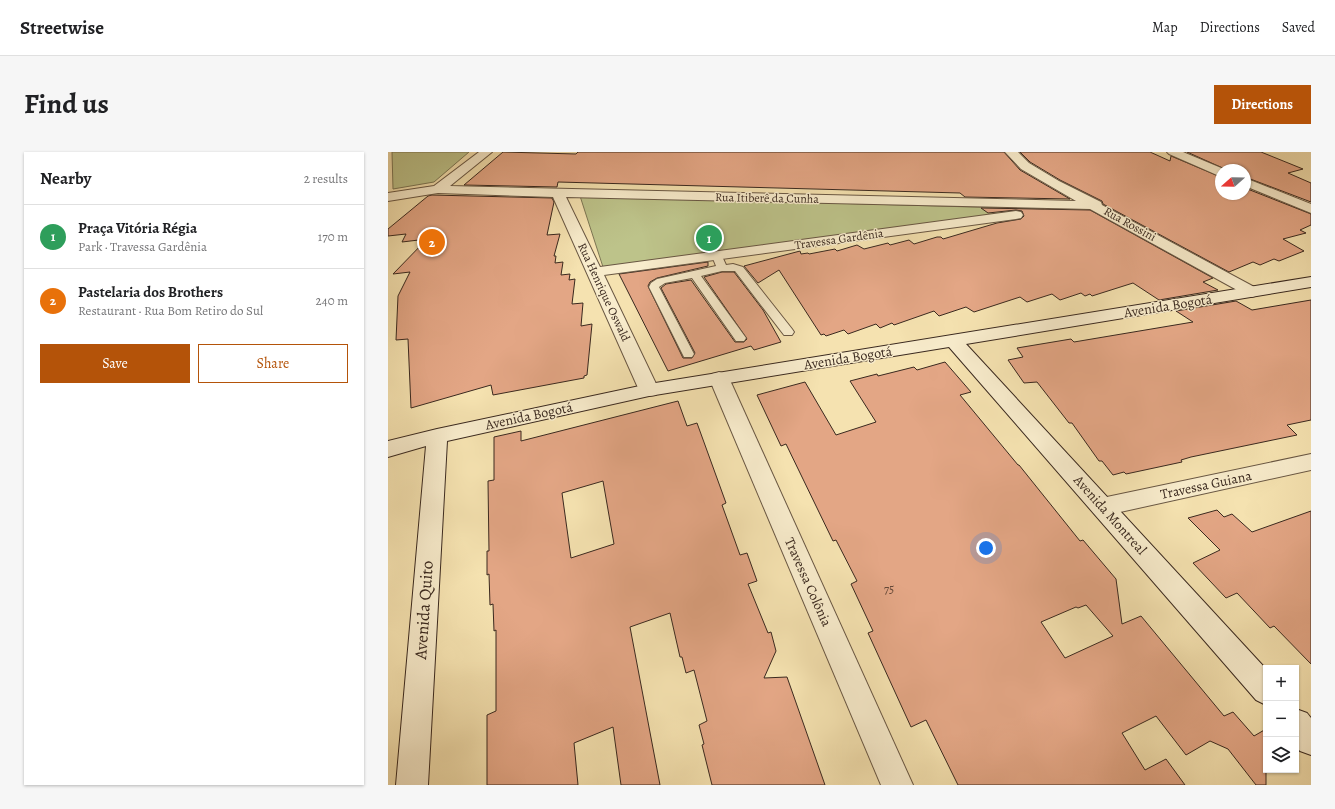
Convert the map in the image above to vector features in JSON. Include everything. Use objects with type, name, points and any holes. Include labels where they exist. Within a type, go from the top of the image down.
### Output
[{"type":"street","points":[[438,189],[486,152]]},
{"type":"street","name":"Rua Rossini","points":[[1011,152],[1025,166],[1089,206],[1252,292]]},
{"type":"street","points":[[1173,152],[1215,170]]},
{"type":"street","points":[[1251,184],[1311,209]]},
{"type":"street","name":"Rua Itiberê da Cunha","points":[[388,196],[438,189],[558,194],[1089,206]]},
{"type":"street","name":"Rua Henrique Oswald","points":[[558,194],[649,390]]},
{"type":"street","name":"Travessa Gardênia","points":[[595,272],[719,262],[1089,206]]},
{"type":"street","name":"Avenida Bogotá","points":[[388,449],[437,436],[649,390],[1311,282]]},
{"type":"street","name":"Avenida Montreal","points":[[953,340],[1263,687]]},
{"type":"street","name":"Travessa Colônia","points":[[719,378],[896,785]]},
{"type":"street","name":"Avenida Quito","points":[[412,785],[437,436]]},
{"type":"street","name":"Travessa Guiana","points":[[1102,507],[1311,462]]},
{"type":"street","points":[[1299,727],[1311,740]]},
{"type":"lane","points":[[688,354],[654,287],[657,282],[695,274],[719,262],[739,269],[788,332]]},
{"type":"lane","points":[[695,274],[740,338]]},
{"type":"green space","points":[[392,152],[469,152],[434,182],[393,189]]},
{"type":"green space","points":[[580,196],[1044,209],[603,267]]},
{"type":"building","points":[[503,152],[576,154],[578,152],[1004,152],[1020,170],[1070,199],[965,197],[960,193],[558,182],[557,187],[464,185]]},
{"type":"building","points":[[1020,152],[1150,152],[1170,161],[1171,156],[1215,174],[1215,200],[1251,200],[1251,190],[1311,214],[1311,225],[1300,230],[1306,233],[1283,239],[1304,251],[1279,261],[1274,259],[1260,265],[1253,262],[1229,272],[1103,204],[1102,201],[1060,180],[1030,162]]},
{"type":"building","points":[[1187,152],[1261,152],[1303,169],[1288,173],[1311,183],[1311,202],[1251,179],[1251,164],[1215,165]]},
{"type":"building","points":[[428,196],[552,198],[554,202],[547,235],[560,234],[554,256],[556,256],[555,263],[563,262],[561,275],[570,274],[569,280],[575,279],[572,304],[583,303],[581,326],[592,324],[587,375],[584,376],[584,378],[493,395],[491,385],[411,408],[408,339],[396,340],[398,296],[410,272],[393,274],[427,239],[402,242],[406,234],[388,236],[388,229]]},
{"type":"building","points":[[981,208],[1090,210],[1213,278],[1203,282],[1218,290],[1159,300],[1133,283],[1092,296],[1090,294],[1085,296],[1081,293],[1060,300],[1052,294],[1027,302],[1020,297],[974,312],[966,307],[939,316],[934,311],[894,325],[892,323],[880,328],[876,324],[848,334],[844,330],[826,336],[824,334],[821,335],[779,270],[758,283],[744,266],[800,251],[801,254],[809,254],[835,249],[837,251],[857,245],[864,249],[909,240],[914,244],[937,237],[941,237],[943,239],[997,223],[1021,219],[1024,216],[1022,211],[1016,210],[988,213]]},
{"type":"building","points":[[708,262],[708,266],[657,278],[650,282],[648,286],[683,358],[692,358],[695,353],[661,288],[666,284],[691,280],[735,342],[744,342],[747,339],[704,277],[722,272],[734,272],[763,310],[781,342],[754,350],[751,346],[668,371],[619,274]]},
{"type":"building","points":[[1311,300],[1311,420],[1287,425],[1297,435],[1191,457],[1181,460],[1182,462],[1126,474],[1124,472],[1113,475],[1102,461],[1099,461],[1072,423],[1069,423],[1037,382],[1024,383],[1008,360],[1023,357],[1017,348],[1071,339],[1074,342],[1193,322],[1176,311],[1236,301],[1252,310]]},
{"type":"building","points":[[945,362],[971,392],[960,395],[1080,541],[1083,540],[1116,579],[1122,624],[1141,616],[1224,716],[1233,712],[1254,736],[1263,731],[1263,773],[1266,773],[1266,785],[1256,785],[1228,749],[1210,741],[1186,755],[1156,716],[1122,733],[1145,770],[1166,759],[1185,785],[958,785],[926,720],[911,727],[868,633],[873,631],[851,584],[857,581],[836,540],[833,541],[786,444],[781,446],[757,395],[805,382],[836,435],[876,422],[850,381],[914,367],[917,370]],"holes":[[[1086,605],[1113,636],[1065,658],[1041,622],[1076,607],[1078,608]]]},
{"type":"building","points":[[678,401],[687,426],[697,423],[726,503],[722,505],[740,555],[747,553],[757,581],[748,584],[768,633],[771,632],[776,651],[764,678],[787,677],[825,785],[712,785],[702,745],[704,744],[699,725],[707,721],[694,670],[686,673],[682,657],[680,657],[670,613],[630,627],[660,785],[621,785],[613,727],[574,743],[578,785],[487,785],[487,715],[496,711],[496,630],[494,631],[493,604],[490,605],[489,574],[487,575],[487,551],[489,551],[488,481],[494,480],[494,437],[521,431],[521,441]],"holes":[[[603,481],[614,544],[571,558],[562,493]]]},
{"type":"building","points":[[1217,510],[1224,517],[1232,514],[1252,532],[1311,511],[1311,664],[1274,626],[1270,628],[1237,593],[1226,598],[1193,563],[1220,550],[1188,518]]},
{"type":"place","name":"Praça Vitória Régia","points":[[709,238]]},
{"type":"place","name":"Pastelaria dos Brothers","points":[[432,242]]}]
